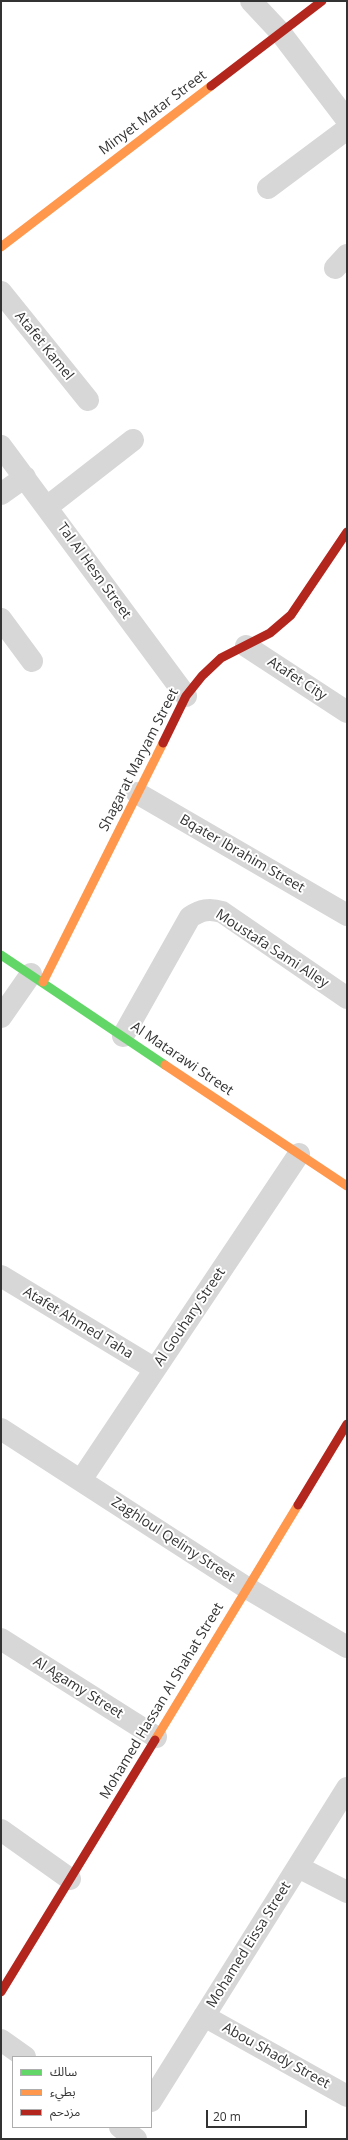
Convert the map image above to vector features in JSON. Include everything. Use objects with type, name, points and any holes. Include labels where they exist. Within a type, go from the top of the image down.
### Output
[{"type":"street","points":[[251,1],[280,32],[347,120]]},
{"type":"street","name":"Minyet Matar Street","points":[[1,247],[322,1]]},
{"type":"street","points":[[268,188],[347,129]]},
{"type":"street","name":"Atafet Kamel","points":[[1,292],[88,400]]},
{"type":"street","points":[[47,506],[133,440]]},
{"type":"street","name":"Tal Al Hesn Street","points":[[1,446],[47,506],[186,696]]},
{"type":"street","points":[[1,494],[25,477]]},
{"type":"street","name":"Shagarat Maryam Street","points":[[37,978],[137,793],[186,696],[202,676],[221,658],[270,633],[291,615],[347,532]]},
{"type":"street","points":[[1,619],[32,661]]},
{"type":"street","name":"Atafet City","points":[[246,646],[347,712]]},
{"type":"street","name":"Bqater Ibrahim Street","points":[[137,793],[347,915]]},
{"type":"street","name":"Moustafa Sami Alley","points":[[123,1036],[190,917],[200,911],[211,909],[222,912],[347,998]]},
{"type":"street","name":"Al Matarawi Street","points":[[1,955],[347,1186]]},
{"type":"street","points":[[1,1017],[37,978]]},
{"type":"street","name":"Al Gouhary Street","points":[[81,1480],[299,1154]]},
{"type":"street","name":"Atafet Ahmed Taha","points":[[1,1276],[155,1369]]},
{"type":"street","name":"Mohamed Hassan Al Shahat Street","points":[[1,1992],[347,1424]]},
{"type":"street","name":"Zaghloul Qeliny Street","points":[[1,1429],[247,1588],[347,1647]]},
{"type":"street","name":"Al Agamy Street","points":[[1,1639],[156,1737]]},
{"type":"street","name":"Mohamed Eissa Street","points":[[152,2099],[347,1788]]},
{"type":"street","points":[[1,1830],[70,1879]]},
{"type":"street","points":[[298,1867],[347,1892]]},
{"type":"street","name":"Abou Shady Street","points":[[204,2016],[346,2093]]},
{"type":"street","points":[[1,2040],[24,2056]]},
{"type":"traffic: fast","points":[[1,955],[165,1065]]},
{"type":"traffic: slow","points":[[1,247],[211,86]]},
{"type":"traffic: slow","points":[[43,982],[163,743]]},
{"type":"traffic: slow","points":[[165,1065],[347,1186]]},
{"type":"traffic: slow","points":[[155,1740],[298,1505]]},
{"type":"traffic: jam","points":[[211,86],[322,1]]},
{"type":"traffic: jam","points":[[163,743],[186,696],[202,676],[221,658],[270,633],[291,615],[347,532]]},
{"type":"traffic: jam","points":[[298,1505],[347,1424]]},
{"type":"traffic: jam","points":[[1,1992],[155,1740]]}]
